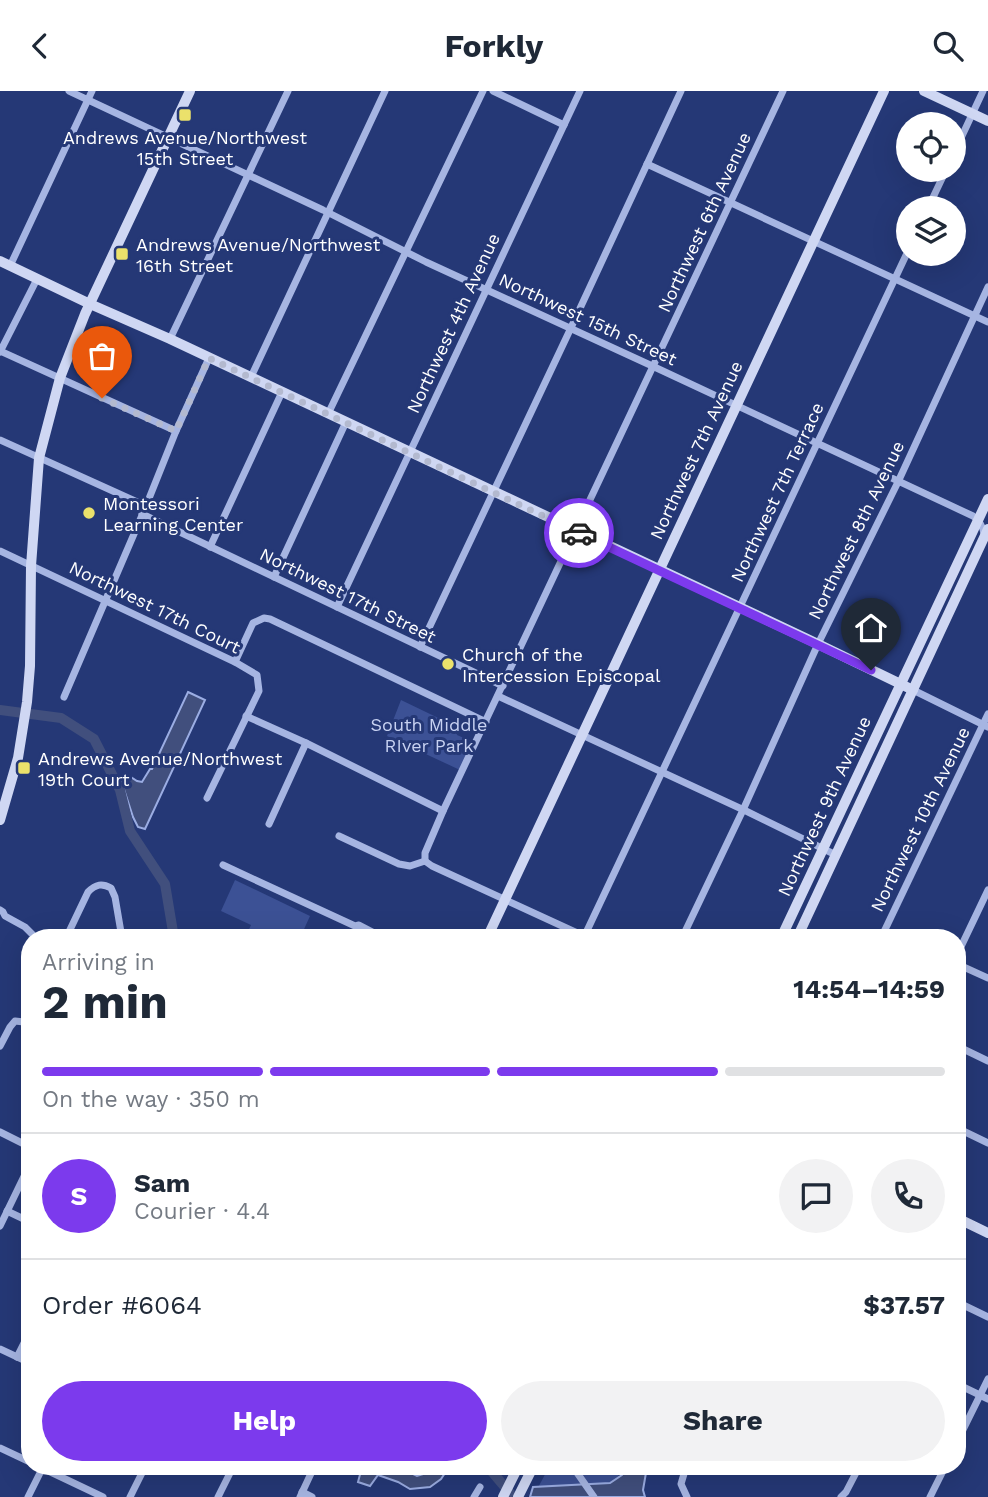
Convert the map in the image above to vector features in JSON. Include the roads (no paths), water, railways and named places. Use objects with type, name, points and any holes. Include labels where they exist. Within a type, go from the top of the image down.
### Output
[{"type":"street","name":"Northwest 15th Street","points":[[69,91],[486,290],[978,519]]},
{"type":"street","points":[[92,91],[5,264],[660,569],[986,725]]},
{"type":"street","points":[[0,818],[18,758],[27,702],[31,566],[39,458],[60,378],[90,304],[190,91]]},
{"type":"street","points":[[170,339],[288,91]]},
{"type":"street","points":[[251,377],[385,91]]},
{"type":"street","points":[[328,414],[483,91]]},
{"type":"street","points":[[493,91],[564,125]]},
{"type":"street","name":"Northwest 4th Avenue","points":[[337,607],[580,91]]},
{"type":"street","points":[[420,647],[681,91]]},
{"type":"street","name":"Northwest 6th Avenue","points":[[425,861],[425,853],[443,811],[783,91]]},
{"type":"street","name":"Northwest 7th Avenue","points":[[491,929],[884,91]]},
{"type":"street","points":[[924,91],[988,121]]},
{"type":"street","points":[[966,127],[983,91]]},
{"type":"street","points":[[647,164],[988,322]]},
{"type":"street","name":"Northwest 7th Terrace","points":[[590,929],[901,266]]},
{"type":"street","points":[[37,279],[0,351],[176,431]]},
{"type":"street","name":"Northwest 8th Avenue","points":[[686,929],[988,287]]},
{"type":"street","points":[[64,697],[209,358]]},
{"type":"street","points":[[210,547],[282,392]]},
{"type":"street","points":[[274,577],[346,422]]},
{"type":"street","name":"Northwest 17th Street","points":[[0,440],[144,510],[210,547],[503,686]]},
{"type":"street","name":"Northwest 9th Avenue","points":[[785,929],[988,499]]},
{"type":"street","points":[[978,519],[986,533]]},
{"type":"street","name":"Northwest 9th Avenue","points":[[801,929],[986,533]]},
{"type":"street","name":"Northwest 17th Court","points":[[0,551],[235,662],[257,675],[259,691],[246,716]]},
{"type":"street","points":[[235,662],[253,623],[264,618],[270,619],[486,722]]},
{"type":"street","points":[[498,696],[836,855]]},
{"type":"street","name":"Northwest 10th Avenue","points":[[885,929],[986,725],[988,714]]},
{"type":"street","points":[[207,798],[246,716],[443,811]]},
{"type":"street","points":[[269,824],[306,743]]},
{"type":"street","points":[[339,836],[399,864],[410,866],[425,861],[568,929]]},
{"type":"street","points":[[223,865],[309,906],[367,929]]},
{"type":"street","points":[[70,929],[88,892],[101,884],[111,888],[115,897],[120,929]]},
{"type":"street","points":[[966,936],[988,890]]},
{"type":"street","points":[[2,915],[27,929]]},
{"type":"street","points":[[966,968],[988,978]]},
{"type":"street","points":[[0,1046],[15,1021],[21,1022]]},
{"type":"street","points":[[966,1050],[988,1061]]},
{"type":"street","points":[[0,1132],[21,1142]]},
{"type":"street","points":[[966,1132],[988,1143]]},
{"type":"street","points":[[0,1226],[21,1182]]},
{"type":"street","points":[[7,1211],[21,1218]]},
{"type":"street","points":[[966,1222],[988,1233]]},
{"type":"street","points":[[966,1306],[988,1317]]},
{"type":"street","points":[[0,1349],[21,1359]]},
{"type":"street","points":[[17,1357],[21,1349]]},
{"type":"street","points":[[966,1427],[984,1397],[988,1379]]},
{"type":"street","points":[[966,1388],[984,1397]]},
{"type":"street","points":[[0,1448],[21,1458]]},
{"type":"street","points":[[29,1497],[39,1475]]},
{"type":"street","points":[[58,1475],[103,1497]]},
{"type":"street","points":[[130,1497],[141,1475]]},
{"type":"street","points":[[218,1497],[229,1475]]},
{"type":"street","points":[[310,1475],[301,1495],[312,1497]]},
{"type":"street","points":[[503,1497],[514,1475]]},
{"type":"street","points":[[518,1497],[529,1475]]},
{"type":"street","points":[[579,1475],[594,1497]]},
{"type":"street","points":[[684,1475],[681,1484],[687,1497]]},
{"type":"street","points":[[841,1497],[855,1475]]},
{"type":"street","points":[[930,1497],[941,1475]]},
{"type":"street","points":[[474,1497],[480,1487]]},
{"type":"waterway","points":[[0,710],[61,718],[94,739],[120,790],[130,831],[165,884],[172,929]]},
{"type":"waterway","points":[[495,1475],[510,1493]]},
{"type":"place","name":"Andrews Avenue/Northwest 15th Street","points":[[185,115]]},
{"type":"place","name":"Andrews Avenue/Northwest 16th Street","points":[[122,254]]},
{"type":"place","name":"Montessori Learning Center","points":[[89,513]]},
{"type":"place","name":"Church of the Intercession Episcopal","points":[[448,664]]},
{"type":"place","name":"Andrews Avenue/Northwest 19th Court","points":[[24,768]]},
{"type":"park label","name":"South Middle RIver Park","points":[[429,734]]}]
